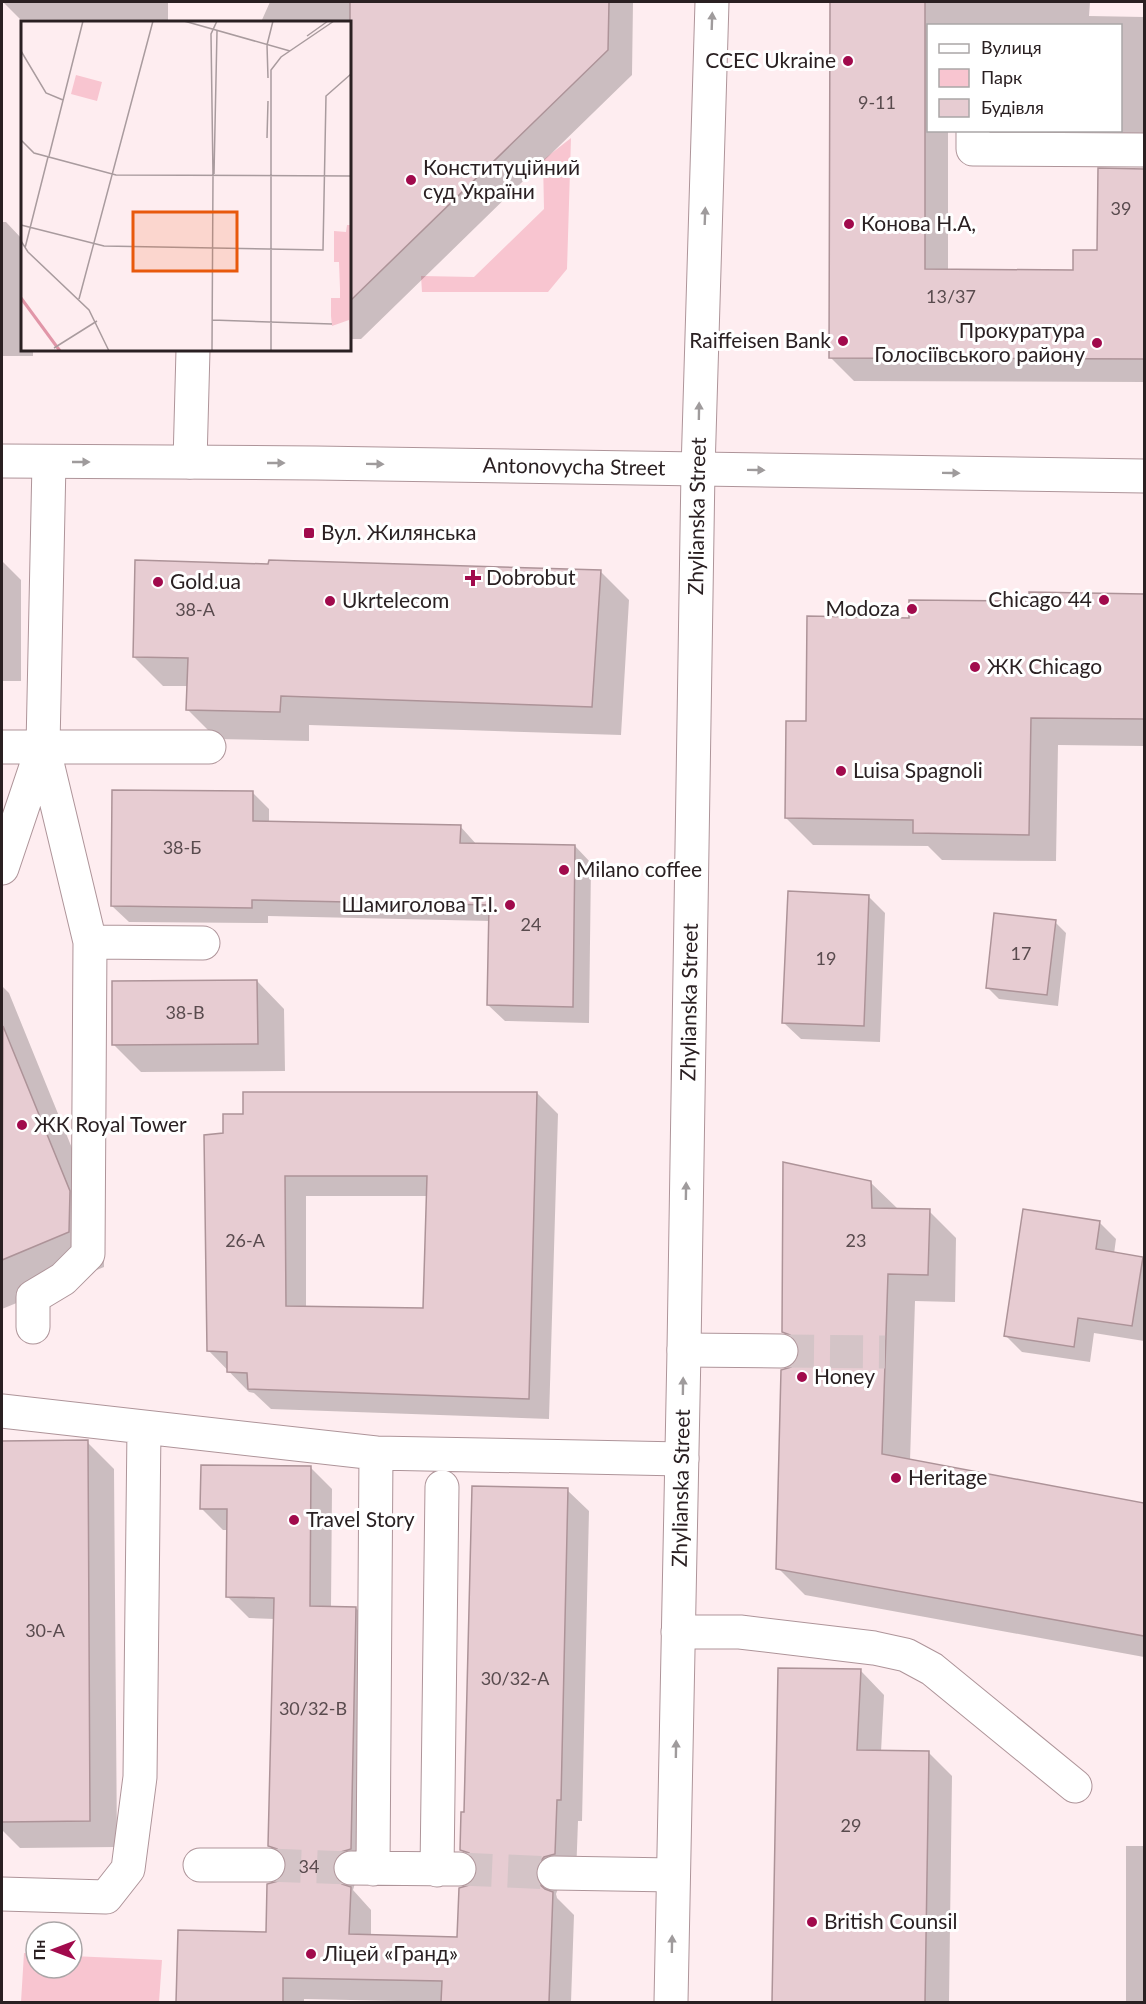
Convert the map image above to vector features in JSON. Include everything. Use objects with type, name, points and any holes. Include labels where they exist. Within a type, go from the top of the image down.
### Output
[{"type":"main road","name":"Zhylianska Street","points":[[671,2002],[698,470],[712,2]]},
{"type":"main road","points":[[973,132],[973,148],[1144,150]]},
{"type":"main road","points":[[190,462],[193,351]]},
{"type":"main road","name":"Antonovycha Street","points":[[2,461],[1144,476]]},
{"type":"main road","points":[[33,1327],[33,1298],[63,1279],[88,1254],[90,942],[43,746],[49,462]]},
{"type":"main road","points":[[2,868],[43,746]]},
{"type":"main road","points":[[2,747],[209,747]]},
{"type":"main road","points":[[90,942],[203,943]]},
{"type":"main road","points":[[684,1350],[781,1352]]},
{"type":"main road","points":[[2,1411],[376,1453],[682,1459]]},
{"type":"main road","points":[[2,1894],[106,1897],[128,1869],[140,1777],[144,1428]]},
{"type":"main road","points":[[376,1453],[362,1868],[448,1870],[442,1487]]},
{"type":"main road","points":[[678,1632],[740,1632],[906,1654],[932,1669],[1075,1786]]},
{"type":"main road","points":[[200,1865],[268,1865]]},
{"type":"main road","points":[[554,1873],[673,1875]]},
{"type":"green space","points":[[571,138],[567,269],[548,292],[422,292],[421,276],[474,277],[544,209],[543,160]]},
{"type":"green space","points":[[24,1953],[24,1980],[84,1980],[84,1957],[162,1960],[159,2002],[21,2002]]},
{"type":"building","name":"Конституційний суд України","points":[[350,2],[609,2],[608,50],[351,300],[351,21]]},
{"type":"building","points":[[830,2],[925,2],[925,269],[1073,270],[1073,250],[1097,250],[1098,168],[1144,169],[1144,359],[829,358]]},
{"type":"building","points":[[135,560],[268,564],[269,560],[601,570],[592,707],[281,696],[280,712],[186,710],[188,658],[133,657]]},
{"type":"building","name":"ЖК Chicago","points":[[1029,592],[1144,594],[1144,719],[1031,718],[1029,835],[913,833],[913,820],[785,818],[786,721],[806,721],[807,616],[909,618],[909,600],[1029,601]]},
{"type":"building","points":[[112,790],[253,791],[253,821],[461,825],[460,843],[575,845],[573,1007],[487,1005],[489,905],[252,900],[252,908],[111,906]]},
{"type":"building","points":[[788,891],[869,895],[864,1026],[782,1023]]},
{"type":"building","points":[[994,913],[1056,920],[1047,995],[986,988]]},
{"type":"building","points":[[257,980],[258,1044],[112,1045],[112,981]]},
{"type":"building","name":"ЖК Royal Tower","points":[[3,1026],[70,1191],[69,1232],[2,1260]]},
{"type":"building","points":[[243,1092],[537,1092],[529,1399],[248,1389],[247,1373],[227,1372],[227,1352],[207,1351],[204,1135],[223,1133],[223,1114],[243,1114]],"holes":[[[285,1176],[427,1176],[423,1308],[286,1306]]]},
{"type":"building","name":"Heritage","points":[[783,1162],[871,1181],[872,1208],[930,1209],[928,1275],[888,1274],[882,1454],[1144,1503],[1144,1636],[776,1569],[781,1370],[791,1367],[797,1361],[800,1352],[797,1341],[782,1332]]},
{"type":"building","points":[[1023,1209],[1100,1221],[1096,1249],[1143,1257],[1132,1326],[1078,1318],[1074,1347],[1004,1336]]},
{"type":"building","points":[[88,1440],[90,1821],[2,1822],[2,1441]]},
{"type":"building","points":[[201,1465],[311,1466],[310,1606],[356,1607],[351,1849],[341,1852],[335,1858],[332,1867],[335,1878],[351,1887],[349,1934],[457,1937],[459,1888],[469,1885],[475,1879],[478,1870],[475,1859],[469,1853],[460,1850],[461,1812],[464,1812],[472,1486],[568,1488],[561,1800],[557,1800],[555,1854],[544,1857],[535,1872],[538,1883],[553,1892],[549,2002],[441,2002],[442,1981],[283,1978],[283,2002],[176,2002],[178,1930],[266,1932],[267,1884],[278,1881],[287,1866],[284,1855],[268,1846],[274,1598],[226,1597],[227,1509],[200,1509]]},
{"type":"building","points":[[778,1668],[861,1669],[857,1750],[929,1751],[925,2002],[772,2002]]},
{"type":"tunnel","points":[[781,1351],[885,1352]]},
{"type":"tunnel","points":[[268,1865],[351,1868]]},
{"type":"tunnel","points":[[459,1869],[554,1873]]},
{"type":"place","name":"CCEC Ukraine","points":[[848,61]]},
{"type":"place","name":"Конституційний суд України","points":[[411,180]]},
{"type":"place","name":"Конова Н.А,","points":[[849,224]]},
{"type":"place","name":"Raiffeisen Bank","points":[[843,341]]},
{"type":"place","name":"Прокуратура Голосіївського району","points":[[1097,343]]},
{"type":"place","name":"Вул. Жилянська","points":[[309,533]]},
{"type":"place","name":"Dobrobut","points":[[473,578]]},
{"type":"place","name":"Gold.ua","points":[[158,582]]},
{"type":"place","name":"Chicago 44","points":[[1104,600]]},
{"type":"place","name":"Ukrtelecom","points":[[330,601]]},
{"type":"place","name":"Modoza","points":[[912,609]]},
{"type":"place","name":"ЖК Chicago","points":[[975,667]]},
{"type":"place","name":"Luisa Spagnoli","points":[[841,771]]},
{"type":"place","name":"Milano coffee","points":[[564,870]]},
{"type":"place","name":"Шамиголова Т.І.","points":[[510,905]]},
{"type":"place","name":"ЖК Royal Tower","points":[[22,1125]]},
{"type":"place","name":"Honey","points":[[802,1377]]},
{"type":"place","name":"Heritage","points":[[896,1478]]},
{"type":"place","name":"Travel Story","points":[[294,1520]]},
{"type":"place","name":"British Counsil","points":[[812,1922]]},
{"type":"place","name":"Ліцей «Гранд»","points":[[311,1954]]}]
